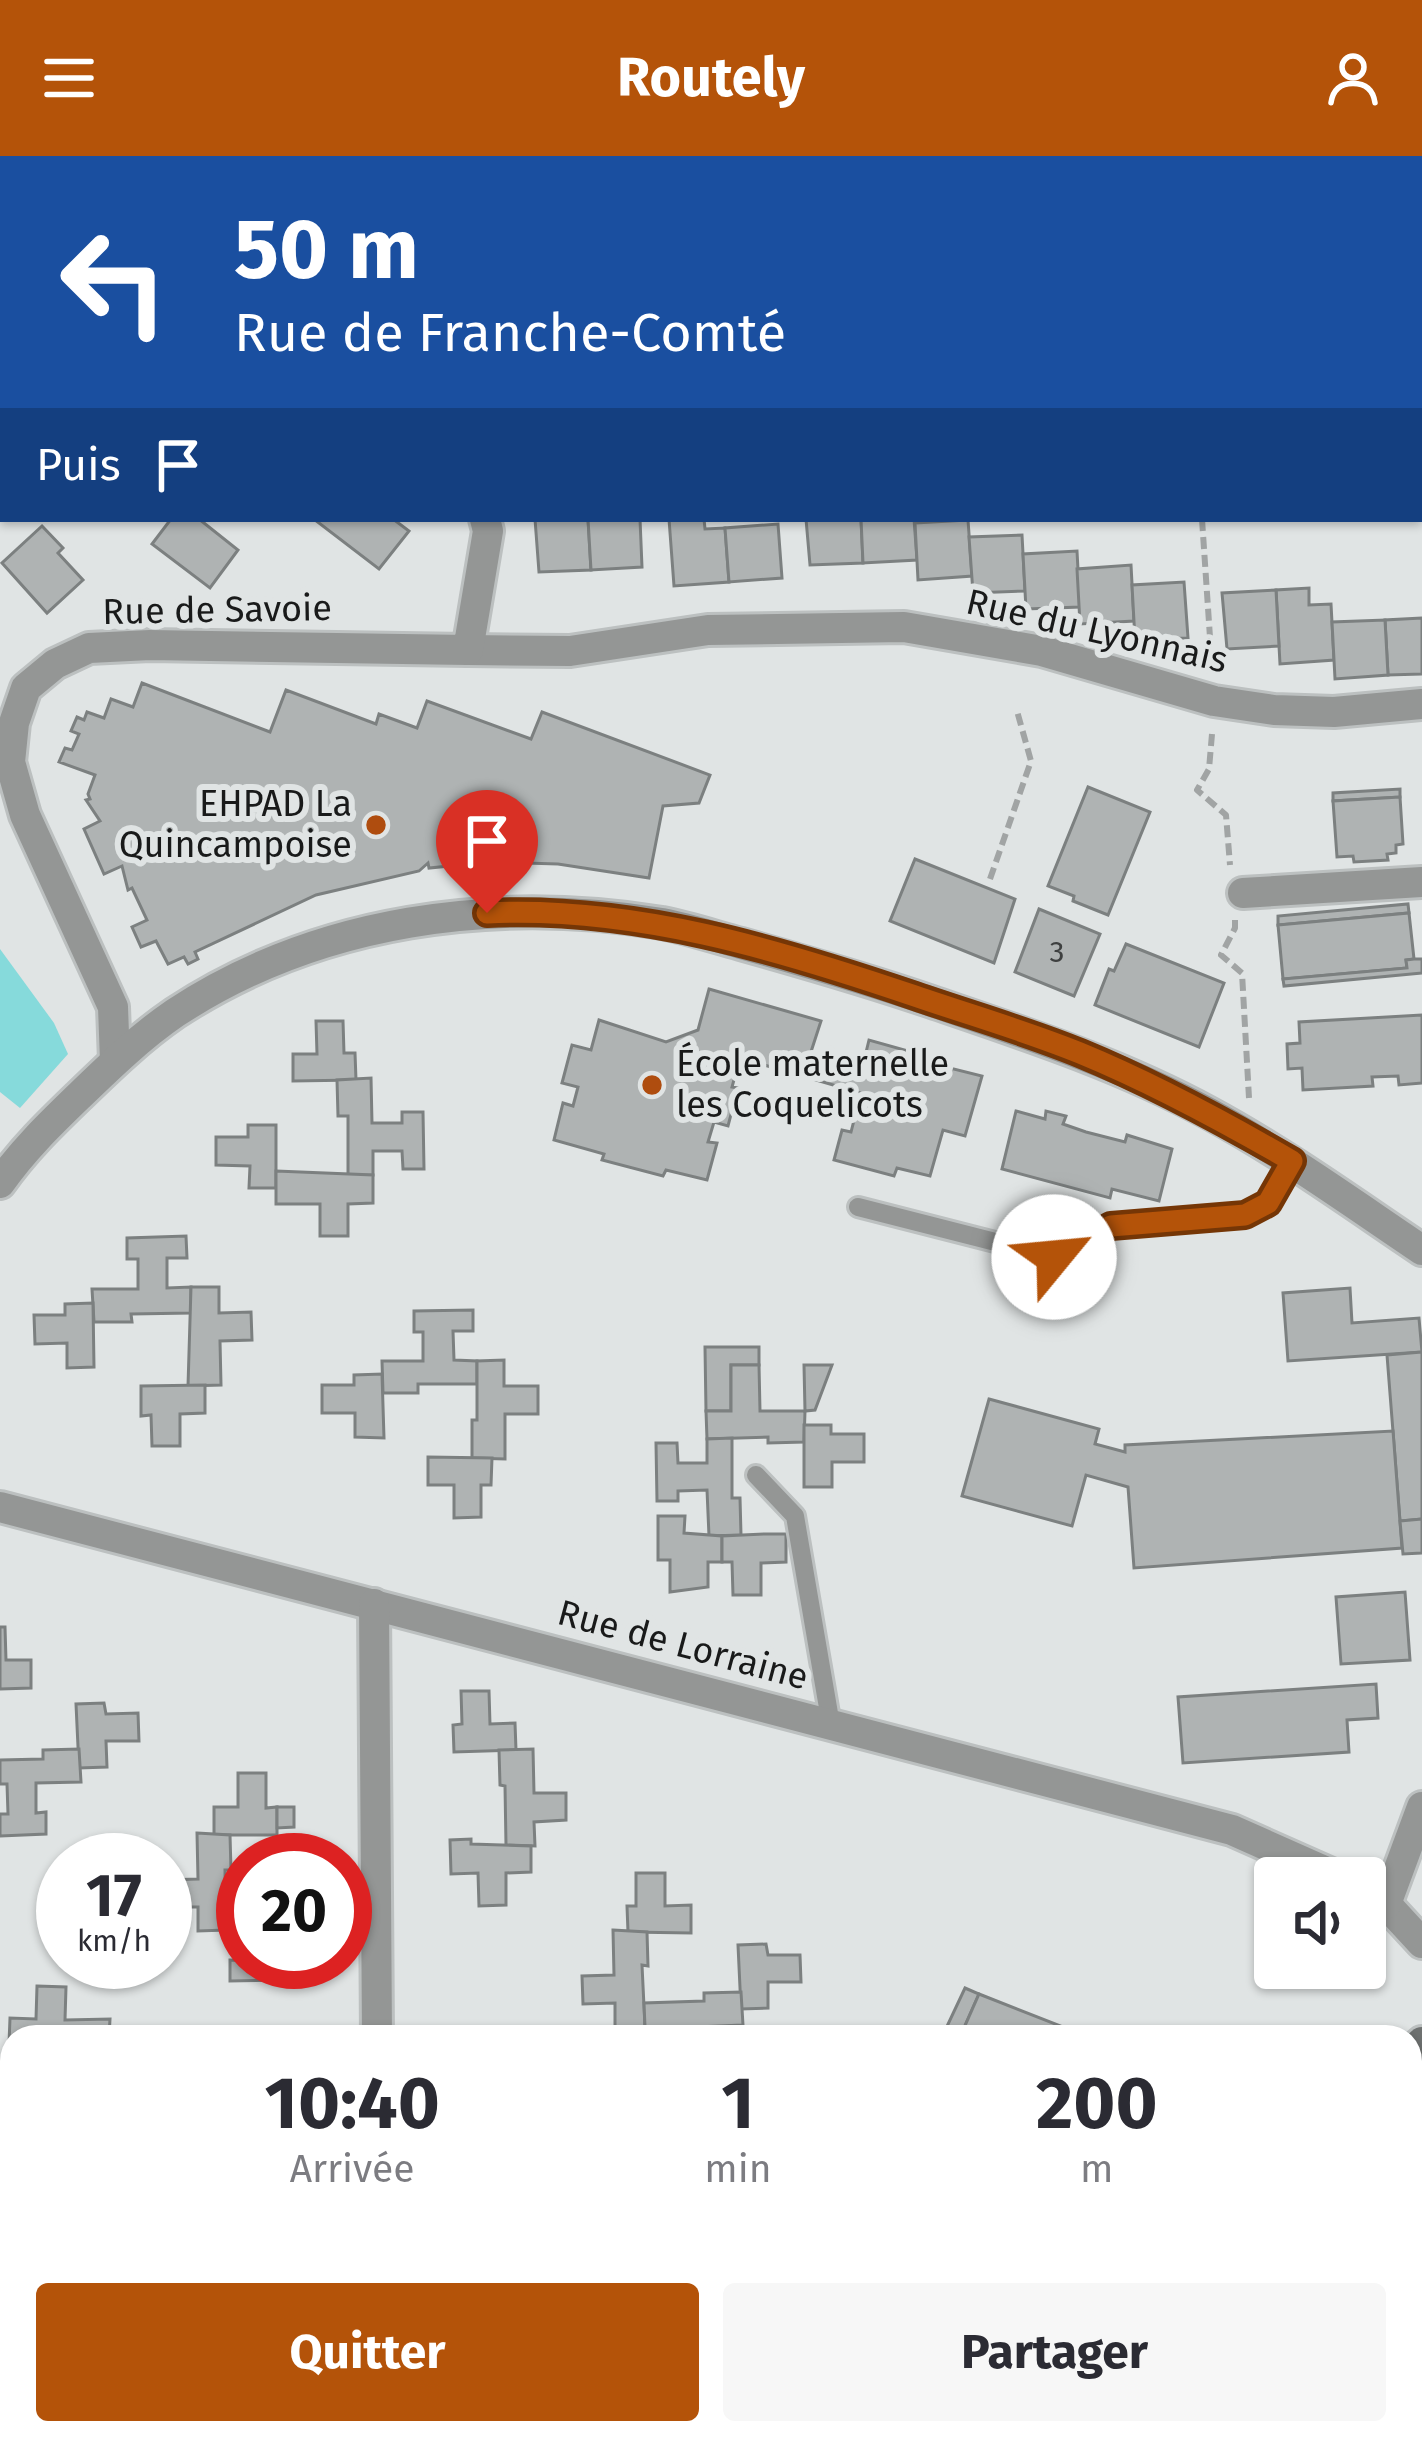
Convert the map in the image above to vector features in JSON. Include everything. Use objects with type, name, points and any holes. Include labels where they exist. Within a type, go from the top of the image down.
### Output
[{"type":"street","points":[[468,650],[486,522]]},
{"type":"street","name":"Rue du Lyonnais","points":[[468,650],[569,651],[708,630],[904,627],[1042,651],[1214,701],[1334,712],[1422,704]]},
{"type":"street","name":"Rue de Savoie","points":[[115,1061],[113,1006],[25,815],[10,762],[14,723],[26,688],[55,664],[89,648],[468,650]]},
{"type":"street","points":[[1243,893],[1422,882]]},
{"type":"street","points":[[0,1183],[24,1149],[115,1061],[191,1004],[302,949],[447,914],[526,911],[664,923],[873,982],[1079,1053],[1206,1112],[1292,1161],[1422,1250]]},
{"type":"street","name":"Rue de Lorraine","points":[[0,1508],[1232,1830],[1293,1857]]},
{"type":"street","points":[[374,1604],[377,2025]]},
{"type":"street","points":[[1386,1877],[1422,1807]]},
{"type":"street","points":[[1386,1908],[1422,1942]]},
{"type":"lane","points":[[858,1208],[1054,1257],[1111,1226],[1245,1215],[1268,1203],[1292,1161]]},
{"type":"lane","points":[[756,1474],[795,1516],[831,1725]]},
{"type":"path","points":[[1202,522],[1214,701],[1209,769],[1197,790],[1226,815],[1228,835]]},
{"type":"path","points":[[990,879],[1031,761],[1017,711]]},
{"type":"path","points":[[1235,928],[1221,955],[1242,973],[1251,1138]]},
{"type":"shaded area","points":[[0,949],[54,1023],[68,1054],[20,1108],[0,1092]]},
{"type":"building","points":[[169,522],[203,522],[238,550],[210,588],[152,544]]},
{"type":"building","points":[[318,522],[397,522],[409,531],[379,569]]},
{"type":"building","points":[[535,522],[588,522],[591,570],[539,572]]},
{"type":"building","points":[[588,522],[640,522],[642,567],[591,570]]},
{"type":"building","points":[[669,522],[704,522],[705,529],[725,528],[729,582],[674,586]]},
{"type":"building","points":[[806,522],[861,522],[863,563],[810,565]]},
{"type":"building","points":[[861,522],[914,522],[917,560],[863,563]]},
{"type":"building","points":[[968,522],[972,576],[918,580],[915,523]]},
{"type":"building","points":[[778,524],[782,578],[729,582],[725,528]]},
{"type":"building","points":[[42,526],[83,580],[47,613],[2,563]]},
{"type":"building","points":[[1022,535],[1025,591],[973,593],[969,537]]},
{"type":"building","points":[[1077,551],[1080,607],[1026,609],[1023,554]]},
{"type":"building","points":[[1131,565],[1134,621],[1080,624],[1077,569]]},
{"type":"building","points":[[1184,582],[1188,638],[1135,640],[1132,585]]},
{"type":"building","points":[[1309,588],[1309,605],[1331,604],[1334,660],[1280,664],[1276,590]]},
{"type":"building","points":[[1276,590],[1279,646],[1227,649],[1222,593]]},
{"type":"building","points":[[1422,618],[1422,674],[1388,675],[1385,620]]},
{"type":"building","points":[[1385,620],[1388,675],[1335,679],[1332,622]]},
{"type":"building","name":"EHPAD La Quincampoise","points":[[142,683],[270,732],[286,690],[376,724],[379,714],[417,728],[427,701],[531,739],[542,712],[710,775],[699,803],[663,806],[649,878],[558,864],[489,862],[429,868],[428,863],[419,871],[316,895],[195,952],[198,959],[188,964],[184,957],[168,964],[156,941],[141,947],[132,927],[147,920],[132,888],[128,890],[122,866],[104,874],[84,829],[100,821],[86,800],[95,775],[59,762],[65,748],[72,750],[79,734],[71,731],[77,717],[84,720],[87,712],[104,718],[111,699],[133,707]]},
{"type":"building","points":[[1088,787],[1150,812],[1108,915],[1048,886]]},
{"type":"building","points":[[1400,789],[1400,797],[1333,801],[1333,793]]},
{"type":"building","points":[[1400,797],[1403,844],[1396,845],[1396,853],[1387,854],[1388,860],[1354,862],[1353,856],[1337,857],[1333,801]]},
{"type":"building","points":[[915,859],[1015,899],[994,963],[890,921]]},
{"type":"building","points":[[1408,904],[1409,913],[1278,925],[1278,916]]},
{"type":"building","points":[[1039,909],[1100,934],[1074,996],[1015,972]]},
{"type":"building","points":[[1409,913],[1414,959],[1406,960],[1407,968],[1283,979],[1278,925]]},
{"type":"building","points":[[1126,944],[1224,983],[1199,1047],[1095,1005],[1109,969],[1114,971]]},
{"type":"building","points":[[1422,959],[1422,973],[1284,986],[1283,979],[1407,968],[1406,960]]},
{"type":"building","name":"École maternelle les Coquelicots","points":[[709,989],[821,1021],[808,1061],[825,1069],[860,1077],[869,1040],[926,1056],[922,1070],[932,1072],[934,1064],[982,1076],[965,1136],[943,1130],[930,1176],[897,1168],[894,1176],[834,1160],[842,1130],[851,1132],[861,1093],[740,1058],[728,1126],[714,1122],[708,1142],[717,1143],[707,1180],[666,1170],[663,1176],[602,1160],[604,1154],[554,1140],[563,1103],[573,1106],[578,1087],[562,1083],[572,1045],[591,1050],[599,1020],[666,1042],[698,1030]]},
{"type":"building","points":[[1422,1015],[1422,1083],[1399,1085],[1398,1076],[1372,1077],[1373,1086],[1303,1090],[1302,1068],[1288,1069],[1287,1044],[1300,1043],[1299,1022]]},
{"type":"building","points":[[316,1021],[343,1021],[344,1053],[355,1053],[356,1080],[293,1081],[293,1054],[317,1054]]},
{"type":"building","points":[[371,1078],[372,1123],[402,1123],[402,1112],[423,1112],[424,1169],[403,1169],[402,1151],[373,1151],[373,1175],[348,1176],[348,1116],[338,1116],[337,1080]]},
{"type":"building","points":[[1016,1111],[1045,1119],[1046,1111],[1066,1116],[1063,1124],[1086,1132],[1125,1142],[1127,1135],[1172,1149],[1159,1201],[1112,1189],[1110,1198],[1002,1169]]},
{"type":"building","points":[[248,1125],[276,1125],[276,1188],[249,1188],[250,1166],[216,1165],[216,1137],[248,1137]]},
{"type":"building","points":[[276,1171],[373,1175],[373,1203],[348,1204],[348,1236],[320,1236],[320,1204],[276,1204]]},
{"type":"building","points":[[186,1236],[187,1258],[167,1258],[167,1288],[191,1287],[191,1313],[131,1314],[132,1322],[94,1322],[92,1289],[138,1289],[138,1259],[127,1259],[127,1238]]},
{"type":"building","points":[[191,1287],[219,1287],[219,1313],[251,1312],[252,1340],[220,1341],[221,1385],[188,1386]]},
{"type":"building","points":[[1350,1288],[1352,1323],[1419,1318],[1422,1352],[1288,1361],[1283,1293]]},
{"type":"building","points":[[93,1303],[94,1367],[67,1368],[67,1343],[35,1344],[34,1315],[65,1315],[65,1304]]},
{"type":"building","points":[[473,1310],[473,1331],[453,1331],[454,1360],[477,1361],[477,1384],[418,1384],[418,1393],[383,1393],[382,1361],[423,1361],[423,1332],[414,1332],[414,1311]]},
{"type":"building","points":[[705,1347],[759,1347],[759,1365],[731,1365],[731,1411],[706,1411]]},
{"type":"building","points":[[1422,1352],[1422,1519],[1400,1521],[1387,1355]]},
{"type":"building","points":[[504,1360],[504,1386],[538,1386],[538,1414],[505,1414],[505,1459],[472,1458],[477,1361]]},
{"type":"building","points":[[731,1365],[759,1365],[760,1411],[805,1411],[804,1442],[768,1443],[768,1437],[707,1439],[706,1411],[731,1411]]},
{"type":"building","points":[[804,1365],[832,1365],[815,1410],[805,1411]]},
{"type":"building","points":[[382,1374],[384,1438],[355,1437],[355,1413],[322,1413],[322,1385],[354,1385],[354,1375]]},
{"type":"building","points":[[205,1385],[205,1413],[180,1414],[180,1446],[152,1446],[151,1415],[141,1416],[141,1386]]},
{"type":"building","points":[[989,1399],[1099,1429],[1095,1444],[1125,1452],[1125,1445],[1393,1431],[1402,1548],[1134,1568],[1128,1487],[1086,1475],[1072,1526],[962,1496]]},
{"type":"building","points":[[804,1425],[831,1425],[831,1434],[864,1434],[864,1462],[832,1462],[832,1487],[804,1487]]},
{"type":"building","points":[[732,1438],[732,1498],[740,1498],[741,1535],[709,1536],[707,1490],[678,1491],[678,1501],[657,1501],[656,1443],[677,1443],[678,1463],[707,1463],[707,1439]]},
{"type":"building","points":[[428,1457],[492,1458],[491,1485],[481,1485],[481,1517],[454,1518],[454,1485],[428,1485]]},
{"type":"building","points":[[658,1516],[685,1516],[684,1533],[722,1536],[722,1562],[708,1562],[708,1587],[670,1592],[670,1560],[658,1560]]},
{"type":"building","points":[[1422,1519],[1422,1553],[1403,1554],[1400,1521]]},
{"type":"building","points":[[786,1534],[786,1562],[761,1563],[761,1595],[733,1595],[732,1562],[722,1562],[722,1536]]},
{"type":"building","points":[[1405,1592],[1410,1660],[1341,1664],[1336,1597]]},
{"type":"building","points":[[0,1627],[5,1627],[6,1660],[31,1660],[31,1688],[0,1689]]},
{"type":"building","points":[[1376,1684],[1378,1718],[1347,1720],[1349,1752],[1183,1763],[1178,1697]]},
{"type":"building","points":[[461,1691],[489,1691],[490,1724],[515,1723],[516,1750],[454,1752],[453,1725],[462,1724]]},
{"type":"building","points":[[104,1703],[106,1714],[138,1713],[139,1741],[106,1741],[107,1767],[79,1768],[76,1704]]},
{"type":"building","points":[[79,1749],[81,1782],[36,1783],[36,1813],[46,1812],[46,1833],[0,1836],[0,1814],[8,1814],[0,1760],[43,1759],[43,1750]]},
{"type":"building","points":[[533,1749],[534,1793],[566,1793],[566,1820],[534,1822],[535,1846],[506,1845],[499,1750]]},
{"type":"building","points":[[238,1773],[266,1773],[266,1808],[277,1807],[277,1833],[214,1835],[214,1807],[238,1807]]},
{"type":"building","points":[[277,1807],[294,1807],[294,1827],[277,1828]]},
{"type":"building","points":[[197,1833],[216,1834],[216,1930],[198,1931],[192,1879],[198,1879]]},
{"type":"building","points":[[471,1839],[471,1844],[531,1846],[531,1872],[506,1873],[506,1905],[479,1906],[478,1873],[451,1874],[450,1840]]},
{"type":"building","points":[[636,1873],[665,1873],[665,1906],[691,1905],[691,1933],[628,1932],[627,1906],[636,1906]]},
{"type":"building","points":[[613,1930],[647,1932],[648,1966],[642,1965],[645,2025],[615,2025],[615,2003],[583,2004],[582,1976],[614,1975]]},
{"type":"building","points":[[766,1944],[768,1955],[800,1955],[801,1982],[768,1982],[768,2008],[741,2009],[738,1945]]},
{"type":"building","points":[[965,1988],[979,1994],[965,2025],[948,2025]]},
{"type":"building","points":[[37,1989],[66,1989],[65,2020],[110,2019],[110,2025],[10,2025],[10,2018],[36,2019]]},
{"type":"building","points":[[741,1992],[743,2025],[645,2025],[644,2003],[704,2001],[704,1993]]},
{"type":"building","points":[[979,1994],[1058,2025],[965,2025]]},
{"type":"place","name":"EHPAD La Quincampoise","points":[[376,825]]},
{"type":"place","name":"École maternelle les Coquelicots","points":[[652,1085]]},
{"type":"route","points":[[487,913],[526,911],[664,923],[850,974],[1079,1053],[1206,1112],[1292,1161],[1268,1203],[1245,1215],[1111,1226],[1054,1257]]}]
